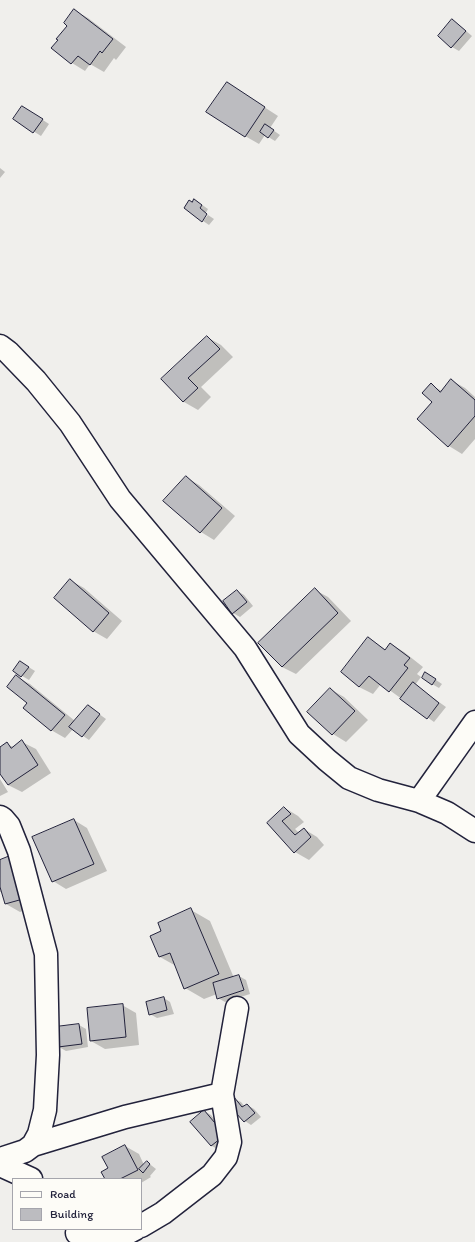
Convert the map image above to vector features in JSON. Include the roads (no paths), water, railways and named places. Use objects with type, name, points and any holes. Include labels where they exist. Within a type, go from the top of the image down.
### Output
[{"type":"street","points":[[0,346],[8,352],[36,381],[70,423],[120,499],[245,648],[299,734],[349,778],[378,790],[419,801],[447,813],[475,830]]},
{"type":"street","points":[[419,801],[475,722]]},
{"type":"street","points":[[0,817],[9,826],[19,851],[46,954],[48,1055],[45,1110],[39,1134],[33,1145]]},
{"type":"street","points":[[142,1225],[163,1213],[212,1174],[226,1157],[230,1142],[222,1094],[237,1008]]},
{"type":"street","points":[[0,1159],[25,1151],[33,1145],[125,1117],[222,1094]]},
{"type":"street","points":[[0,1165],[29,1178]]},
{"type":"street","points":[[79,1235],[100,1239],[112,1238],[132,1230]]}]
